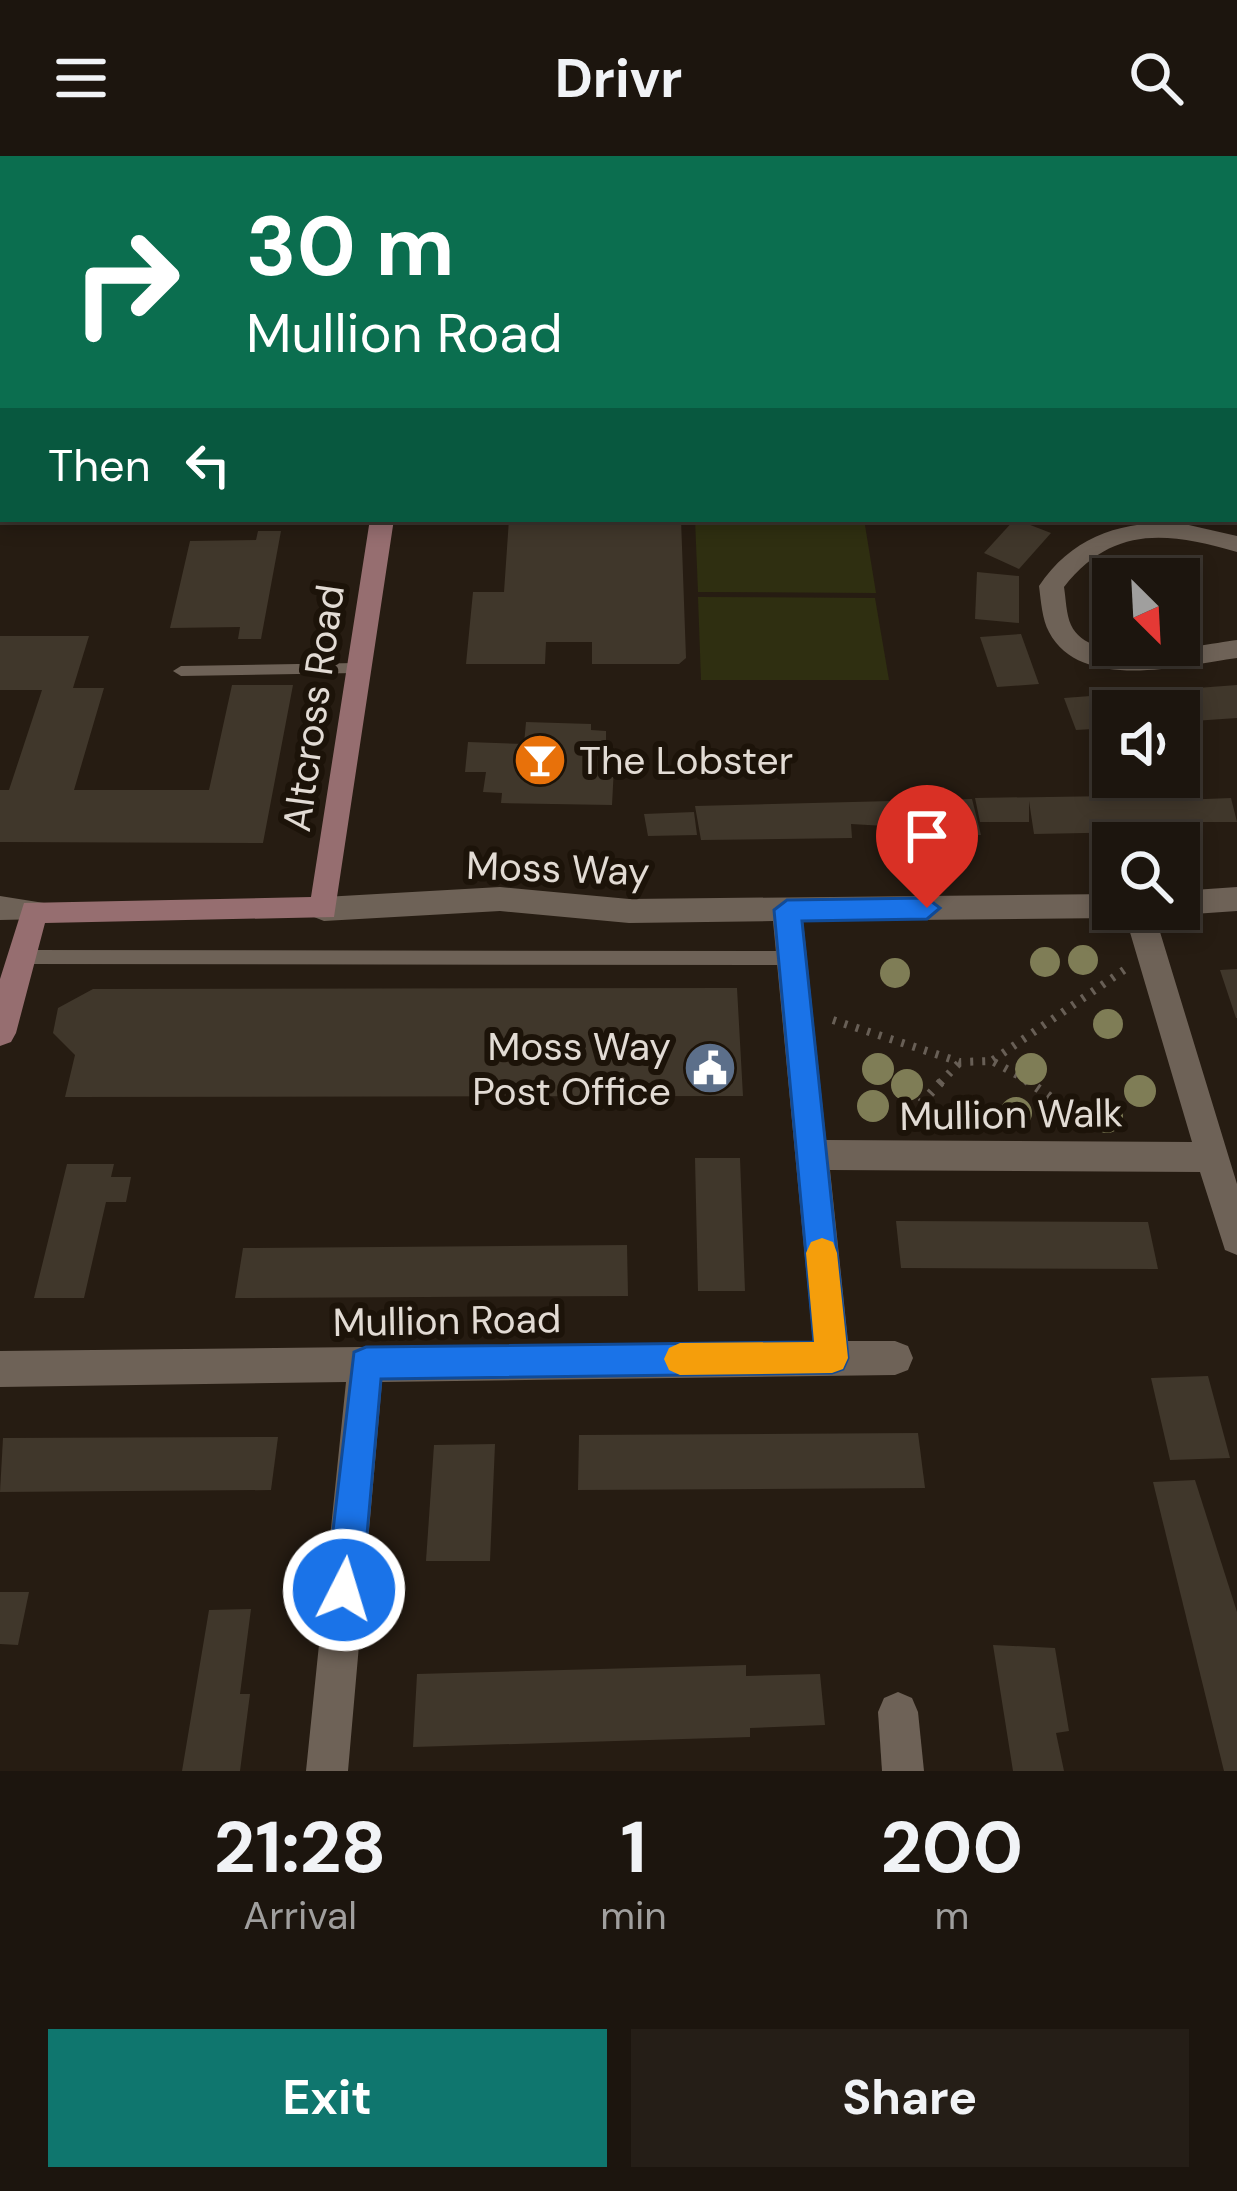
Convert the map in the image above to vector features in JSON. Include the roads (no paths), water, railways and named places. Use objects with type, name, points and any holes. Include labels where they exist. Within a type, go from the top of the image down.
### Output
[{"type":"street","points":[[159,156],[394,156]]},
{"type":"street","name":"Altcross Road","points":[[324,909],[356,668],[381,522]]},
{"type":"street","points":[[1237,544],[1211,533],[1139,530],[1083,550],[1051,586],[1062,634],[1081,652],[1113,662],[1237,649]]},
{"type":"street","name":"Moss Way","points":[[0,908],[324,909],[500,899],[629,911],[1092,906]]},
{"type":"street","points":[[1200,902],[1237,899]]},
{"type":"street","points":[[0,1033],[34,910]]},
{"type":"street","points":[[787,910],[832,1358]]},
{"type":"street","points":[[1144,930],[1237,1239]]},
{"type":"street","name":"Mullion Walk","points":[[813,1155],[1210,1157]]},
{"type":"street","name":"Mullion Road","points":[[0,1369],[895,1358]]},
{"type":"street","points":[[327,1771],[366,1363]]},
{"type":"street","points":[[898,1712],[903,1771]]},
{"type":"lane","points":[[181,671],[356,668]]},
{"type":"lane","points":[[23,957],[794,958]]},
{"type":"place","name":"The Lobster","points":[[540,760]]},
{"type":"place","name":"Moss Way Post Office","points":[[710,1068]]}]
